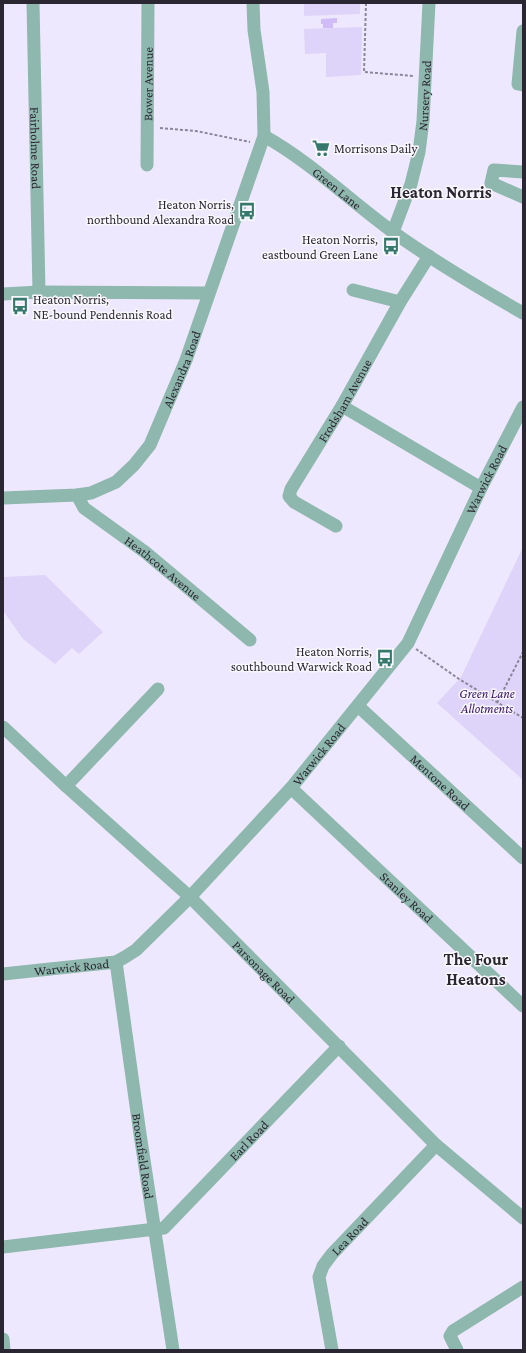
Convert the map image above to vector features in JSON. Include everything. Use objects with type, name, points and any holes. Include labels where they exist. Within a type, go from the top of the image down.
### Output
[{"type":"street","name":"Fairholme Road","points":[[33,3],[39,292]]},
{"type":"street","name":"Bower Avenue","points":[[147,165],[148,3]]},
{"type":"street","points":[[253,3],[254,30],[263,92],[262,140]]},
{"type":"street","name":"Nursery Road","points":[[393,232],[411,184],[419,152],[423,121],[429,3]]},
{"type":"street","points":[[520,84],[523,31]]},
{"type":"street","name":"Green Lane","points":[[262,140],[307,165],[393,232],[429,256],[523,313]]},
{"type":"street","name":"Alexandra Road","points":[[3,498],[77,495],[91,493],[116,482],[134,465],[150,445],[186,360],[262,140]]},
{"type":"street","points":[[523,172],[494,170],[491,183],[523,197]]},
{"type":"street","name":"Frodsham Avenue","points":[[336,526],[294,502],[289,496],[291,489],[342,406],[400,302],[429,256]]},
{"type":"street","points":[[353,290],[400,302]]},
{"type":"street","points":[[3,294],[39,292],[208,293]]},
{"type":"street","points":[[342,406],[481,488]]},
{"type":"street","name":"Warwick Road","points":[[3,974],[116,962],[136,950],[190,897],[291,788],[408,643],[481,488],[523,407]]},
{"type":"street","name":"Heathcote Avenue","points":[[77,495],[84,508],[146,552],[250,640]]},
{"type":"street","points":[[66,786],[158,689]]},
{"type":"street","name":"Mentone Road","points":[[358,706],[523,858]]},
{"type":"street","name":"Parsonage Road","points":[[3,727],[66,786],[190,897],[436,1145],[523,1218]]},
{"type":"street","name":"Stanley Road","points":[[291,788],[523,1006]]},
{"type":"street","name":"Broomfield Road","points":[[116,962],[140,1134],[174,1350]]},
{"type":"street","name":"Earl Road","points":[[156,1230],[164,1228],[339,1046]]},
{"type":"street","name":"Lea Road","points":[[332,1350],[319,1277],[323,1266],[332,1254],[436,1145]]},
{"type":"street","points":[[3,1247],[156,1230]]},
{"type":"street","points":[[457,1350],[450,1336],[454,1331],[523,1287]]},
{"type":"street","points":[[3,1339],[4,1350]]},
{"type":"path","points":[[366,3],[364,72],[425,77]]},
{"type":"path","points":[[147,128],[196,131],[262,140]]},
{"type":"path","points":[[408,643],[459,679],[523,718]]},
{"type":"path","points":[[497,702],[523,652]]},
{"type":"green space","points":[[304,3],[360,3],[360,14],[304,16]]},
{"type":"green space","points":[[362,27],[361,75],[326,77],[326,53],[305,54],[304,29]]},
{"type":"green space","name":"Green Lane Allotments","points":[[523,547],[523,780],[437,703],[461,677]]},
{"type":"green space","points":[[45,575],[103,632],[79,654],[72,648],[55,664],[23,639],[4,612],[3,606],[3,577]]},
{"type":"building","points":[[337,18],[337,23],[333,23],[333,28],[323,28],[321,19]]},
{"type":"place","name":"Morrisons Daily","points":[[321,148]]},
{"type":"place","name":"Heaton Norris, northbound Alexandra Road","points":[[247,211]]},
{"type":"place","name":"Heaton Norris, eastbound Green Lane","points":[[391,246]]},
{"type":"place","name":"Heaton Norris, NE-bound Pendennis Road","points":[[20,306]]},
{"type":"place","name":"Heaton Norris, southbound Warwick Road","points":[[385,658]]},
{"type":"district","name":"Heaton Norris","points":[[441,192]]},
{"type":"district","name":"The Four Heatons","points":[[476,969]]}]
